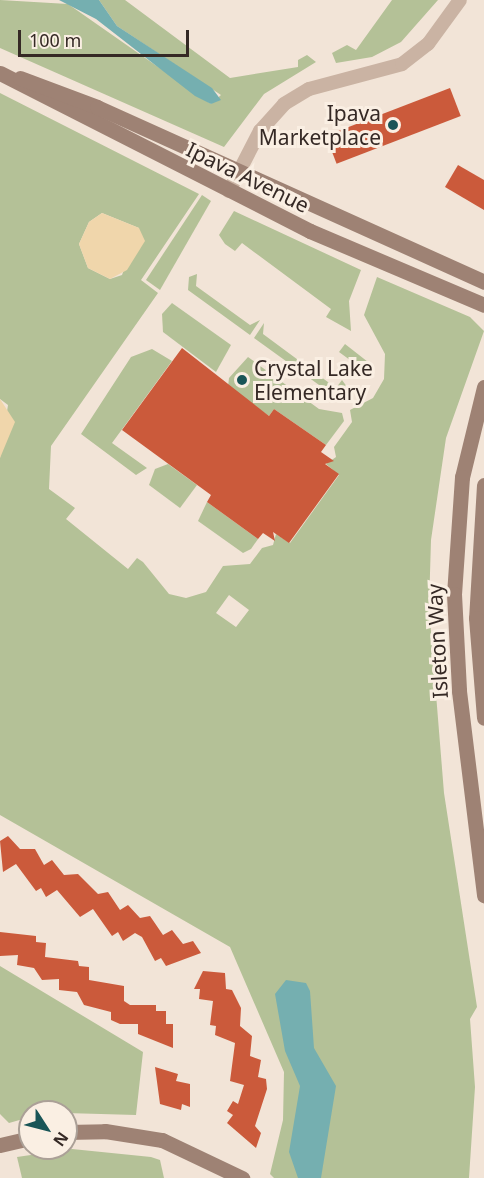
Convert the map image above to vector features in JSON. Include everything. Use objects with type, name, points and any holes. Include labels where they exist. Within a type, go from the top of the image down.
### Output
[{"type":"street","points":[[229,191],[260,131],[284,104],[309,89],[402,64],[428,44],[460,0]]},
{"type":"street","name":"Ipava Avenue","points":[[0,73],[97,107],[484,282]]},
{"type":"street","name":"Ipava Avenue","points":[[0,73],[229,191],[484,305]]},
{"type":"street","name":"Isleton Way","points":[[484,387],[461,484],[454,594],[455,655],[479,803],[484,895]]},
{"type":"street","name":"Isleton Way","points":[[484,485],[476,618],[484,718]]},
{"type":"street","points":[[78,1132],[105,1131],[162,1140],[242,1178]]},
{"type":"street","points":[[0,1145],[18,1141]]},
{"type":"green space","points":[[0,0],[68,4],[211,104],[221,95],[117,26],[99,0],[125,0],[230,78],[298,67],[298,60],[307,55],[316,62],[264,94],[224,147],[0,48]]},
{"type":"green space","points":[[392,0],[438,0],[401,42],[372,57],[336,63],[332,53],[347,45],[356,50]]},
{"type":"green space","points":[[0,93],[199,194],[141,280],[158,293],[51,446],[49,489],[75,508],[66,519],[128,569],[137,558],[143,562],[169,594],[186,598],[206,592],[223,566],[250,564],[262,548],[273,545],[276,534],[290,543],[339,475],[326,464],[336,457],[334,447],[352,422],[350,410],[373,398],[384,379],[385,354],[364,315],[377,277],[470,317],[484,331],[446,438],[431,540],[429,607],[444,793],[477,1007],[470,1019],[475,1087],[469,1178],[274,1178],[270,1174],[283,1120],[284,1072],[230,947],[0,815],[0,458],[8,405],[0,399]],"holes":[[[102,213],[139,228],[122,275],[110,279],[88,268],[79,244],[89,222]],[[229,595],[249,610],[236,627],[216,613]]]},
{"type":"green space","points":[[202,195],[211,201],[160,290],[146,280]]},
{"type":"green space","points":[[234,211],[361,270],[349,301],[351,331],[326,317],[331,309],[242,243],[235,251],[225,244],[219,235]]},
{"type":"green space","points":[[197,274],[196,286],[250,325],[260,320],[250,335],[188,290],[189,277]]},
{"type":"green space","points":[[172,303],[231,345],[216,372],[163,332],[162,314]]},
{"type":"green space","points":[[264,323],[263,334],[336,388],[342,380],[350,391],[326,390],[254,338]]},
{"type":"green space","points":[[345,344],[368,362],[364,379],[348,371],[354,363],[339,352]]},
{"type":"green space","points":[[152,349],[172,361],[112,443],[147,468],[136,475],[81,434],[131,357]]},
{"type":"green space","points":[[248,357],[319,409],[342,413],[344,421],[326,445],[274,409],[269,416],[228,387],[229,378]]},
{"type":"green space","points":[[168,464],[197,485],[180,508],[149,485],[155,469]]},
{"type":"green space","points":[[207,502],[258,539],[251,549],[243,553],[198,521]]},
{"type":"green space","points":[[0,966],[143,1052],[136,1115],[78,1113],[78,1100],[18,1100],[18,1120],[9,1123],[0,1114]]},
{"type":"green space","points":[[78,1150],[151,1157],[160,1160],[164,1178],[22,1178],[17,1157],[18,1160],[78,1160]]},
{"type":"sand","points":[[102,213],[139,228],[145,241],[127,270],[110,279],[88,268],[79,244],[89,222]]},
{"type":"sand","points":[[0,399],[15,422],[0,458]]},
{"type":"water","points":[[59,0],[99,0],[117,26],[212,88],[221,100],[211,104],[195,96],[96,19]]},
{"type":"water","points":[[286,980],[306,983],[310,991],[314,1048],[336,1086],[321,1178],[298,1178],[289,1152],[300,1086],[285,1051],[275,994]]},
{"type":"building","name":"Ipava Marketplace","points":[[450,88],[461,116],[337,164],[326,136]]},
{"type":"building","points":[[458,165],[484,180],[484,210],[445,187]]},
{"type":"building","points":[[182,348],[269,416],[274,409],[326,445],[321,452],[334,461],[325,464],[339,474],[289,543],[273,532],[275,541],[263,533],[258,539],[207,502],[211,495],[122,430]]},
{"type":"building","points":[[8,836],[20,849],[35,849],[44,865],[52,860],[64,875],[78,874],[98,894],[108,892],[120,910],[128,905],[140,918],[150,916],[163,935],[172,930],[183,944],[193,941],[201,953],[166,966],[161,958],[155,961],[142,937],[135,933],[123,941],[118,932],[112,936],[93,909],[80,917],[57,890],[46,897],[41,888],[36,891],[16,864],[3,872],[0,841]]},
{"type":"building","points":[[0,932],[36,936],[36,942],[46,943],[45,957],[78,961],[79,966],[89,967],[89,980],[124,986],[124,1001],[130,1005],[156,1005],[156,1011],[166,1011],[166,1024],[173,1024],[173,1048],[138,1034],[138,1024],[120,1024],[111,1020],[111,1012],[84,1005],[77,992],[59,990],[59,979],[42,980],[34,968],[17,965],[18,955],[0,956]]},
{"type":"building","points":[[203,971],[225,973],[226,989],[232,990],[241,1008],[240,1026],[252,1036],[250,1056],[261,1060],[258,1077],[266,1079],[267,1089],[255,1126],[261,1133],[256,1148],[227,1123],[233,1115],[227,1111],[233,1101],[238,1104],[244,1085],[230,1081],[235,1043],[215,1035],[216,1026],[210,1025],[213,1001],[199,999],[200,989],[194,989]]},
{"type":"building","points":[[155,1067],[178,1074],[176,1081],[190,1084],[190,1107],[182,1104],[181,1110],[160,1104]]},
{"type":"place","name":"Ipava Marketplace","points":[[393,125]]},
{"type":"place","name":"Crystal Lake Elementary","points":[[242,380]]}]
